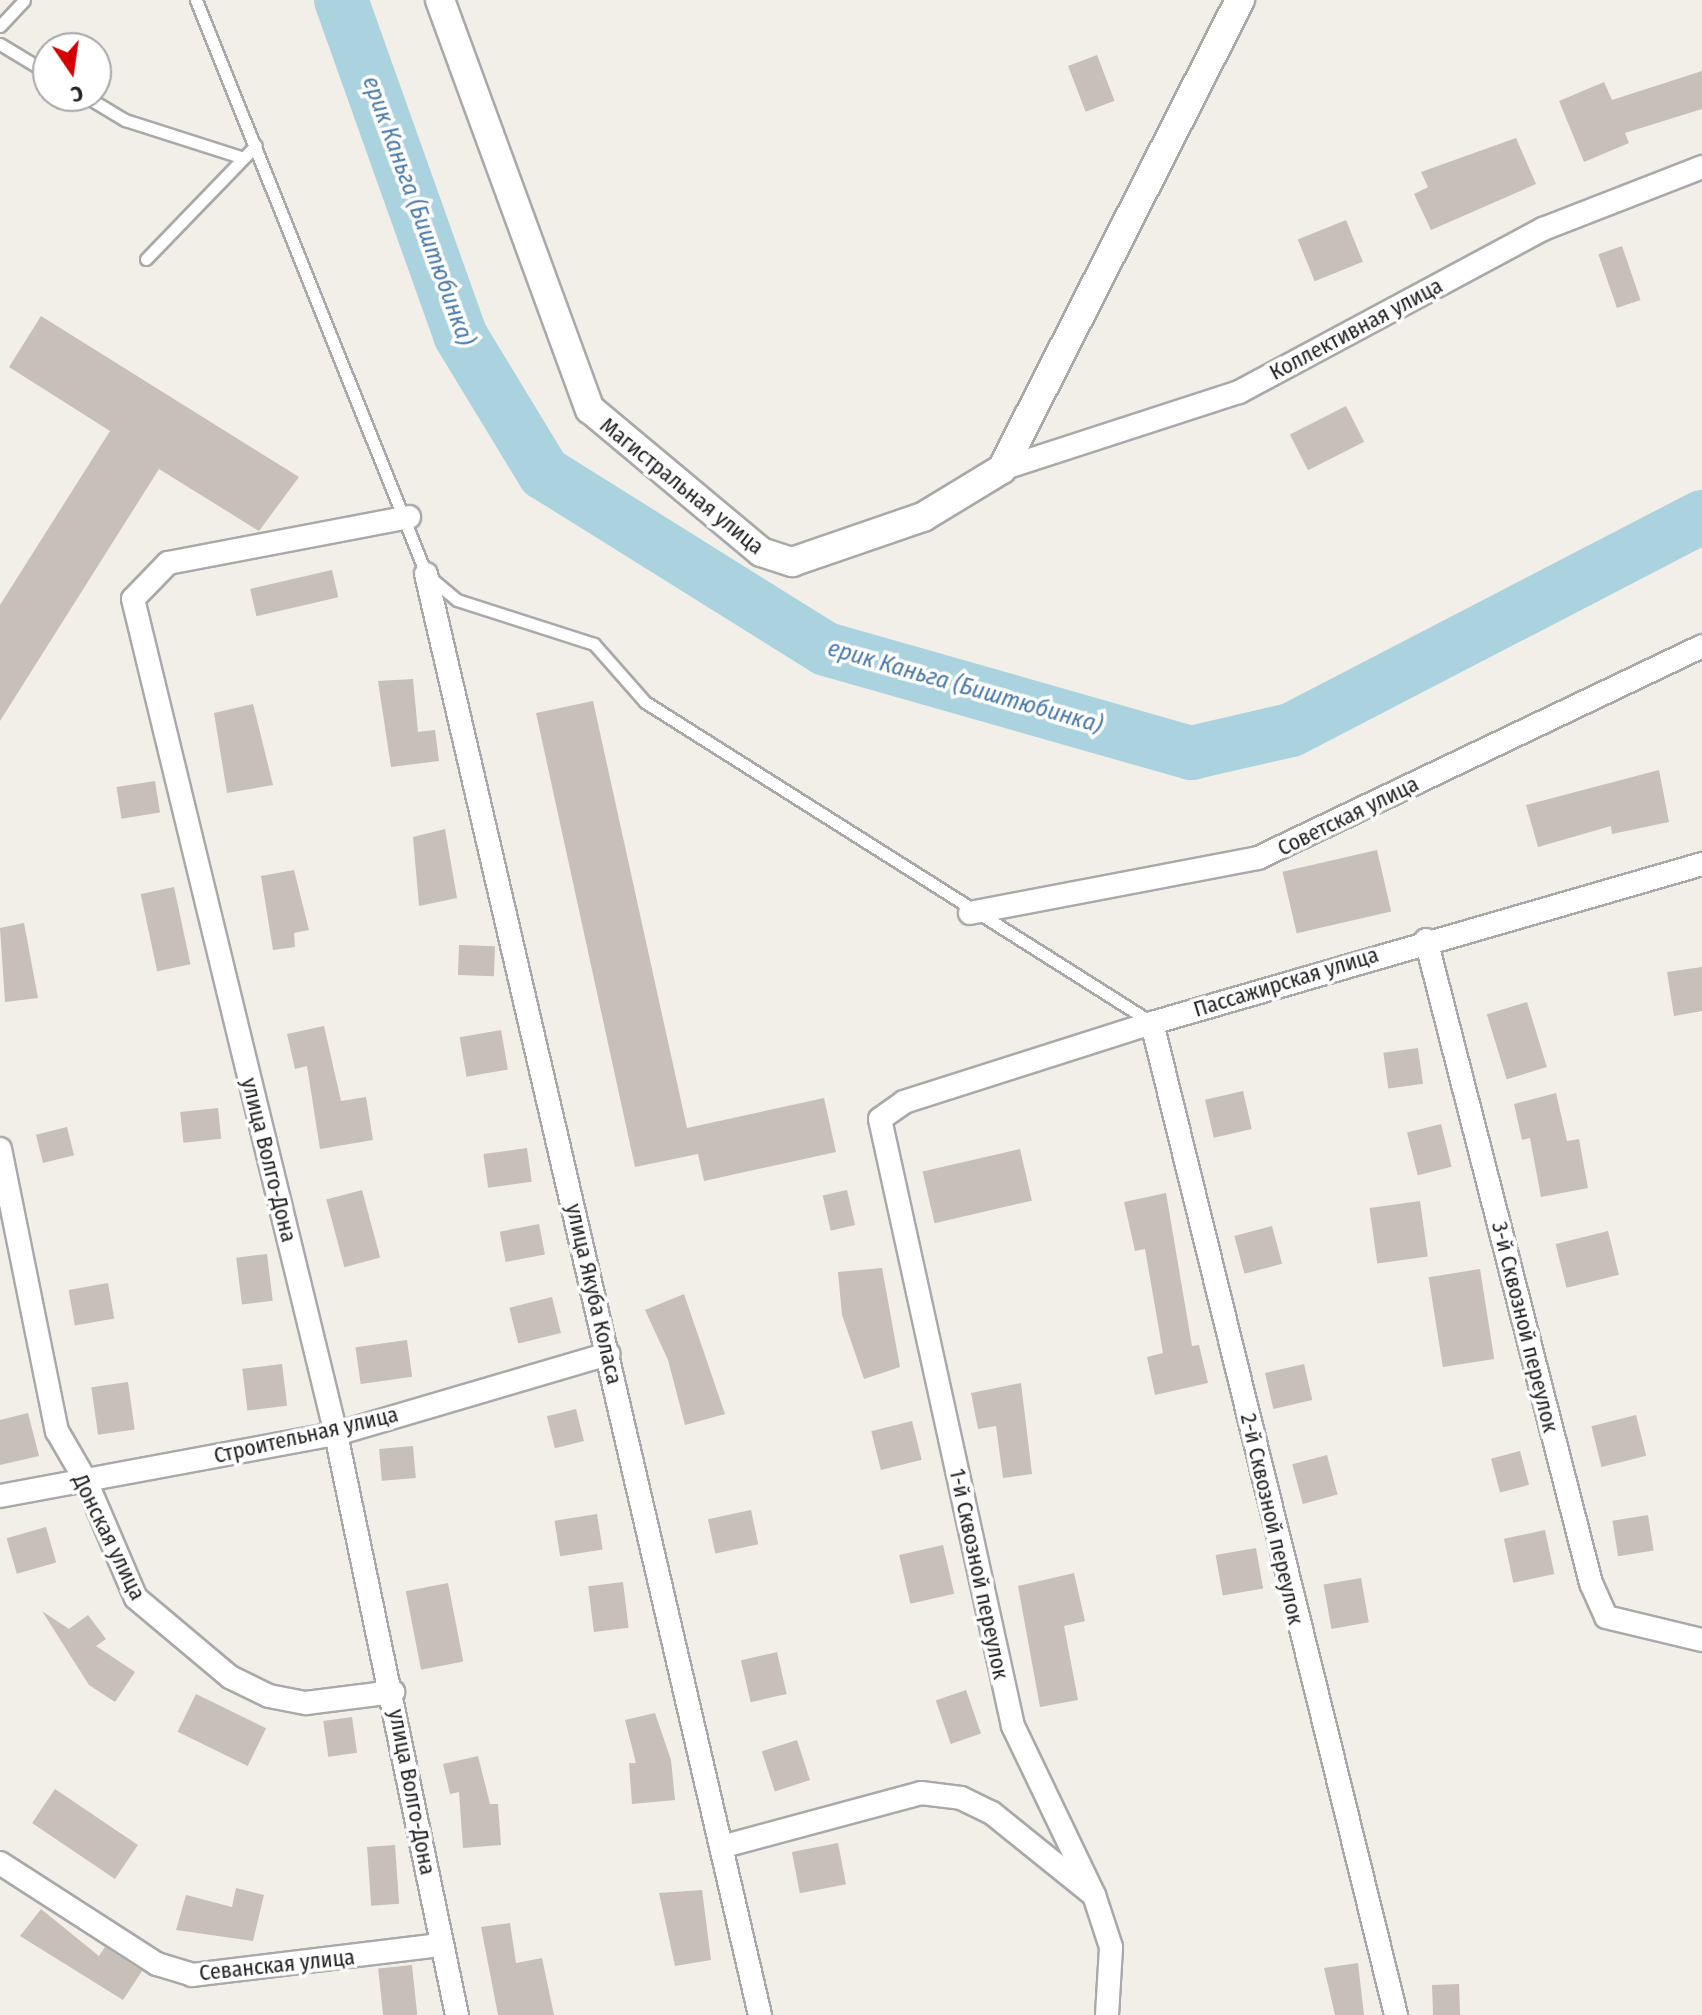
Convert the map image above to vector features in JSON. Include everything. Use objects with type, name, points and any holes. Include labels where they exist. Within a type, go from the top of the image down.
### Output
[{"type":"street","name":"Магистральная улица","points":[[440,0],[583,397],[599,421],[761,552],[784,561],[923,517],[1002,469]]},
{"type":"street","points":[[1002,469],[1240,0]]},
{"type":"street","name":"Коллективная улица","points":[[1002,469],[1239,392],[1543,229],[1702,167]]},
{"type":"street","name":"улица Волго-Дона","points":[[409,517],[168,563],[133,599],[336,1434],[393,1692],[457,2015]]},
{"type":"street","name":"улица Якуба Коласа","points":[[426,574],[760,2015]]},
{"type":"street","name":"Советская улица","points":[[970,913],[1258,858],[1702,646]]},
{"type":"street","name":"Пассажирская улица","points":[[880,1119],[904,1102],[1152,1023],[1426,940],[1702,864]]},
{"type":"street","name":"3-й Сквозной переулок","points":[[1426,940],[1591,1583],[1606,1617],[1702,1640]]},
{"type":"street","name":"2-й Сквозной переулок","points":[[1152,1023],[1396,2015]]},
{"type":"street","name":"1-й Сквозной переулок","points":[[880,1119],[1013,1726],[1094,1895],[1111,1947],[1107,2015]]},
{"type":"street","name":"Донская улица","points":[[0,1149],[57,1431],[86,1481],[136,1598],[230,1677],[306,1703],[393,1692]]},
{"type":"street","name":"Строительная улица","points":[[0,1496],[336,1434],[608,1354]]},
{"type":"street","points":[[721,1847],[921,1793],[948,1796],[992,1813],[1094,1895]]},
{"type":"street","name":"Севанская улица","points":[[0,1863],[157,1964],[192,1975],[441,1945]]},
{"type":"lane","points":[[0,26],[24,0]]},
{"type":"lane","points":[[196,0],[409,517],[426,574],[457,600],[594,644],[645,702],[970,913],[1152,1023]]},
{"type":"lane","points":[[0,44],[32,63]]},
{"type":"lane","points":[[112,112],[125,120],[238,156]]},
{"type":"lane","points":[[146,259],[238,156],[256,145]]},
{"type":"building","points":[[1097,55],[1115,101],[1086,112],[1068,66]]},
{"type":"building","points":[[1702,71],[1702,109],[1625,133],[1629,143],[1584,162],[1559,101],[1604,82],[1612,100]]},
{"type":"building","points":[[1516,138],[1536,184],[1431,230],[1414,194],[1428,187],[1421,172]]},
{"type":"building","points":[[1346,220],[1363,262],[1315,281],[1298,239]]},
{"type":"building","points":[[1622,246],[1641,300],[1617,308],[1598,254]]},
{"type":"building","points":[[41,316],[299,477],[259,531],[159,469],[0,721],[0,605],[110,431],[9,367]]},
{"type":"building","points":[[1346,406],[1364,442],[1308,470],[1290,435]]},
{"type":"building","points":[[332,570],[338,597],[256,616],[250,589]]},
{"type":"building","points":[[413,679],[418,732],[435,730],[439,761],[391,767],[378,681]]},
{"type":"building","points":[[593,701],[687,1128],[824,1098],[836,1152],[704,1181],[698,1154],[635,1167],[536,713]]},
{"type":"building","points":[[253,704],[273,785],[227,793],[214,713]]},
{"type":"building","points":[[1659,770],[1669,822],[1612,834],[1611,826],[1538,847],[1526,805]]},
{"type":"building","points":[[155,781],[160,813],[121,819],[116,787]]},
{"type":"building","points":[[445,829],[457,898],[419,906],[413,837]]},
{"type":"building","points":[[1377,850],[1391,911],[1297,933],[1282,872]]},
{"type":"building","points":[[294,870],[309,930],[294,933],[295,947],[273,950],[261,876]]},
{"type":"building","points":[[174,887],[190,964],[157,971],[141,894]]},
{"type":"building","points":[[24,923],[38,998],[5,1002],[0,928]]},
{"type":"building","points":[[459,945],[495,946],[494,976],[458,975]]},
{"type":"building","points":[[1702,967],[1702,1011],[1674,1016],[1667,972]]},
{"type":"building","points":[[1527,1002],[1547,1067],[1507,1079],[1487,1014]]},
{"type":"building","points":[[324,1026],[341,1101],[366,1097],[373,1140],[320,1149],[307,1066],[295,1069],[287,1034]]},
{"type":"building","points":[[501,1030],[508,1069],[467,1077],[460,1037]]},
{"type":"building","points":[[1418,1048],[1423,1084],[1388,1089],[1383,1053]]},
{"type":"building","points":[[1243,1091],[1252,1129],[1214,1138],[1205,1100]]},
{"type":"building","points":[[1556,1093],[1567,1141],[1579,1139],[1588,1188],[1541,1197],[1530,1138],[1522,1140],[1514,1104]]},
{"type":"building","points":[[218,1108],[221,1139],[183,1143],[180,1112]]},
{"type":"building","points":[[1441,1124],[1452,1167],[1418,1175],[1407,1132]]},
{"type":"building","points":[[67,1127],[74,1155],[43,1163],[36,1135]]},
{"type":"building","points":[[527,1148],[532,1182],[488,1188],[483,1154]]},
{"type":"building","points":[[1020,1149],[1032,1201],[934,1223],[923,1171]]},
{"type":"building","points":[[362,1190],[380,1258],[344,1267],[326,1200]]},
{"type":"building","points":[[847,1190],[855,1225],[831,1231],[823,1196]]},
{"type":"building","points":[[1166,1193],[1192,1346],[1199,1345],[1208,1383],[1155,1395],[1147,1357],[1163,1353],[1145,1249],[1135,1251],[1124,1202]]},
{"type":"building","points":[[1420,1201],[1428,1256],[1377,1264],[1369,1208]]},
{"type":"building","points":[[539,1224],[545,1254],[506,1262],[500,1232]]},
{"type":"building","points":[[1272,1226],[1282,1264],[1244,1274],[1234,1236]]},
{"type":"building","points":[[1608,1231],[1619,1275],[1566,1288],[1556,1244]]},
{"type":"building","points":[[267,1254],[273,1301],[242,1304],[236,1258]]},
{"type":"building","points":[[882,1268],[900,1367],[864,1379],[842,1315],[838,1272]]},
{"type":"building","points":[[1480,1269],[1494,1359],[1443,1367],[1429,1277]]},
{"type":"building","points":[[108,1283],[114,1318],[75,1325],[69,1290]]},
{"type":"building","points":[[684,1294],[725,1414],[685,1425],[668,1360],[645,1310]]},
{"type":"building","points":[[552,1297],[561,1333],[518,1344],[509,1308]]},
{"type":"building","points":[[407,1340],[412,1377],[361,1384],[356,1347]]},
{"type":"building","points":[[282,1364],[287,1406],[247,1411],[242,1369]]},
{"type":"building","points":[[1304,1364],[1312,1400],[1273,1409],[1265,1373]]},
{"type":"building","points":[[128,1382],[135,1430],[98,1435],[91,1387]]},
{"type":"building","points":[[1021,1383],[1032,1474],[1003,1478],[996,1426],[978,1429],[971,1393]]},
{"type":"building","points":[[576,1409],[584,1441],[555,1448],[547,1416]]},
{"type":"building","points":[[28,1413],[39,1456],[0,1465],[0,1420]]},
{"type":"building","points":[[1636,1415],[1646,1456],[1602,1467],[1591,1426]]},
{"type":"building","points":[[912,1421],[922,1460],[881,1470],[871,1431]]},
{"type":"building","points":[[413,1446],[416,1478],[382,1481],[379,1449]]},
{"type":"building","points":[[1520,1451],[1529,1485],[1500,1493],[1491,1459]]},
{"type":"building","points":[[1327,1455],[1338,1495],[1303,1504],[1292,1464]]},
{"type":"building","points":[[751,1510],[758,1544],[715,1553],[708,1519]]},
{"type":"building","points":[[597,1514],[603,1550],[560,1556],[555,1521]]},
{"type":"building","points":[[1648,1515],[1654,1551],[1618,1556],[1612,1521]]},
{"type":"building","points":[[46,1527],[56,1563],[17,1574],[7,1538]]},
{"type":"building","points":[[1545,1530],[1554,1574],[1513,1583],[1504,1539]]},
{"type":"building","points":[[943,1545],[954,1594],[910,1604],[899,1555]]},
{"type":"building","points":[[1256,1548],[1263,1588],[1223,1595],[1216,1555]]},
{"type":"building","points":[[1074,1573],[1085,1621],[1064,1626],[1078,1700],[1040,1707],[1018,1586]]},
{"type":"building","points":[[1361,1578],[1369,1622],[1331,1629],[1324,1585]]},
{"type":"building","points":[[623,1582],[629,1628],[594,1632],[588,1586]]},
{"type":"building","points":[[448,1583],[463,1662],[421,1670],[406,1591]]},
{"type":"building","points":[[42,1611],[69,1629],[88,1615],[106,1639],[96,1646],[135,1672],[115,1702],[89,1685]]},
{"type":"building","points":[[777,1652],[787,1694],[751,1702],[741,1660]]},
{"type":"building","points":[[966,1690],[981,1733],[951,1744],[936,1700]]},
{"type":"building","points":[[196,1694],[266,1728],[248,1766],[178,1732]]},
{"type":"building","points":[[655,1713],[671,1760],[675,1800],[632,1804],[629,1763],[636,1763],[625,1720]]},
{"type":"building","points":[[352,1717],[357,1753],[328,1757],[323,1721]]},
{"type":"building","points":[[797,1740],[810,1780],[775,1791],[762,1751]]},
{"type":"building","points":[[478,1756],[490,1804],[498,1804],[501,1845],[463,1848],[459,1792],[450,1794],[443,1764]]},
{"type":"building","points":[[55,1789],[138,1845],[115,1879],[32,1823]]},
{"type":"building","points":[[838,1843],[846,1884],[800,1893],[792,1852]]},
{"type":"building","points":[[395,1845],[399,1904],[371,1906],[367,1847]]},
{"type":"building","points":[[236,1888],[264,1895],[253,1941],[176,1930],[186,1895],[232,1907]]},
{"type":"building","points":[[702,1890],[711,1960],[675,1966],[659,1893]]},
{"type":"building","points":[[41,1909],[99,1956],[105,1947],[142,1971],[123,2000],[20,1936]]},
{"type":"building","points":[[510,1923],[516,1963],[542,1958],[554,2015],[498,2015],[481,1927]]},
{"type":"building","points":[[1358,1963],[1364,2015],[1335,2015],[1324,1968]]},
{"type":"building","points":[[412,1965],[417,2015],[383,2015],[378,1969]]},
{"type":"building","points":[[1459,1984],[1460,2015],[1433,2015],[1432,1985]]},
{"type":"waterway","name":"ерик Каньга (Биштюбинка)","points":[[341,0],[460,335],[544,473],[826,649],[1191,753],[1291,730],[1702,517]]}]
